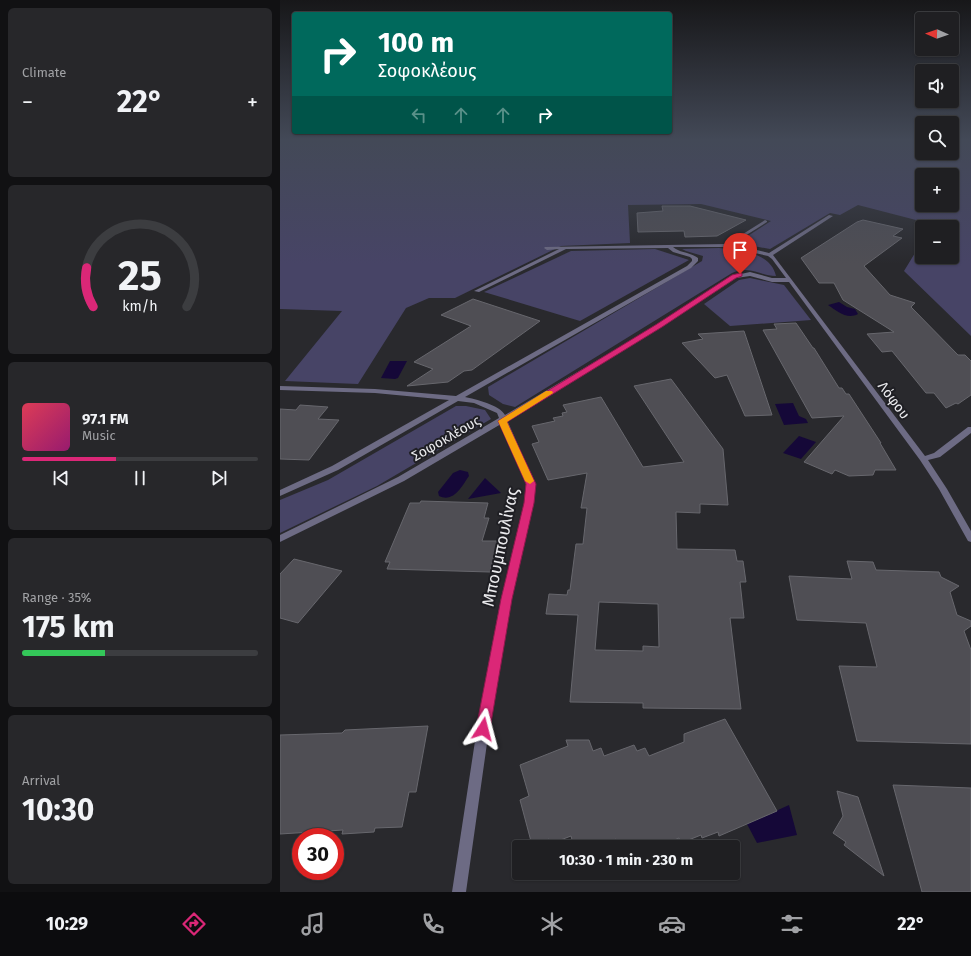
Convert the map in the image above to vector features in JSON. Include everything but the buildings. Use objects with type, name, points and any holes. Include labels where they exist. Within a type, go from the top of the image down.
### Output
[{"type":"street","points":[[547,248],[728,245],[770,255],[831,216]]},
{"type":"street","points":[[728,245],[765,221]]},
{"type":"street","name":"Σοφοκλέους","points":[[280,493],[335,468],[458,399],[586,324],[689,267],[695,261],[695,258],[692,256],[675,252],[670,246]]},
{"type":"street","points":[[477,291],[567,248]]},
{"type":"street","name":"Λόφου","points":[[770,255],[923,459],[968,525],[971,539]]},
{"type":"street","name":"Σοφοκλέους","points":[[280,539],[401,479],[503,421],[660,326],[734,277],[750,274],[772,280],[789,280]]},
{"type":"street","name":"Μπουμπουλίνας","points":[[280,388],[374,391],[476,401],[500,412],[531,484],[529,503],[506,599],[485,715],[459,892]]},
{"type":"street","points":[[923,459],[938,455],[971,429]]},
{"type":"shaded area","points":[[280,181],[915,181],[915,212],[959,212],[959,181],[971,181],[971,336],[904,271],[915,253],[915,264],[959,264],[959,220],[916,220],[858,205],[840,215],[830,213],[770,249],[737,243],[771,221],[701,204],[628,205],[630,243],[561,246],[455,298],[429,298],[406,308],[358,384],[285,381],[342,311],[280,309]]},
{"type":"shaded area","points":[[719,248],[745,251],[761,257],[773,268],[776,276],[770,276],[750,270],[732,273],[515,407],[503,404],[489,395],[488,387],[702,261],[703,256],[682,249]]},
{"type":"shaded area","points":[[655,249],[689,260],[580,321],[484,292],[571,251]]},
{"type":"shaded area","points":[[750,278],[784,285],[811,320],[730,326],[704,304],[739,280]]},
{"type":"shaded area","points":[[839,302],[847,307],[855,309],[858,314],[854,316],[846,315],[828,305]]},
{"type":"shaded area","points":[[390,361],[407,361],[398,378],[381,378]]},
{"type":"shaded area","points":[[793,403],[799,416],[806,419],[808,423],[784,425],[775,404]]},
{"type":"shaded area","points":[[456,406],[466,406],[485,410],[491,419],[377,486],[280,533],[280,500],[328,480]]},
{"type":"shaded area","points":[[799,436],[816,442],[801,459],[783,453]]},
{"type":"shaded area","points":[[460,470],[468,472],[469,476],[460,489],[449,497],[444,498],[439,496],[438,492],[453,473]]},
{"type":"shaded area","points":[[485,478],[501,493],[468,499]]},
{"type":"shaded area","points":[[789,805],[797,835],[757,843],[747,824]]},
{"type":"slow traffic","points":[[530,481],[503,421],[549,393]]},
{"type":"route","points":[[483,729],[506,599],[529,503],[531,484],[503,421],[660,326],[740,274]]}]
